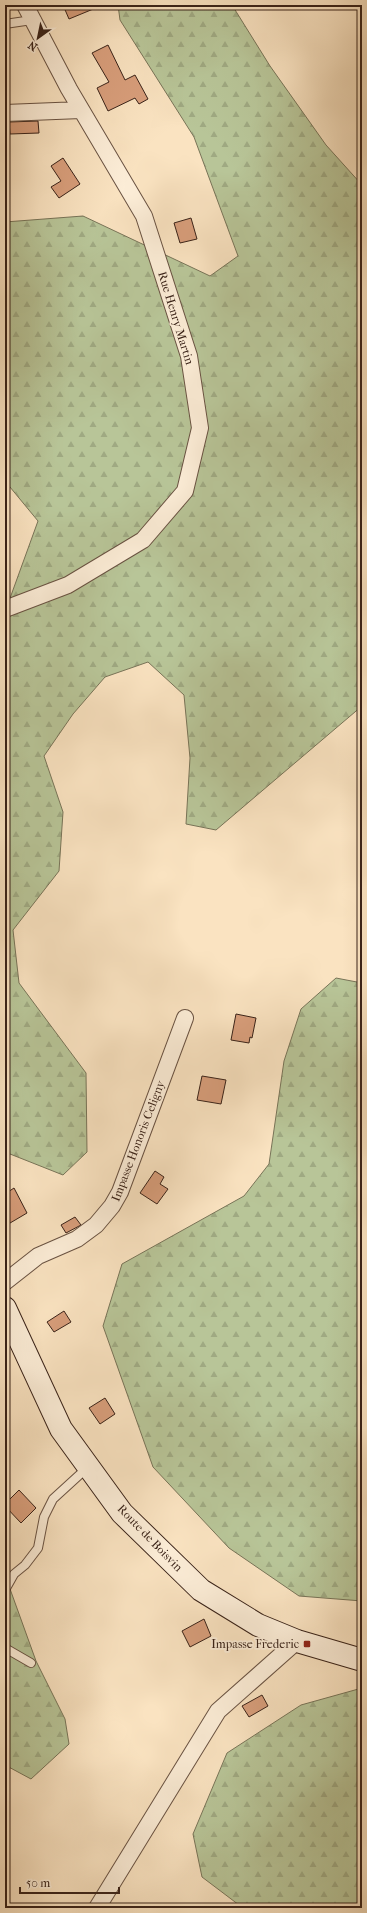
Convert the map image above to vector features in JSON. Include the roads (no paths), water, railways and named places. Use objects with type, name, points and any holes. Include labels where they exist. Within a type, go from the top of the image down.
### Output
[{"type":"main road","name":"Route de Boisvin","points":[[5,1308],[61,1429],[122,1513],[201,1590],[258,1625],[298,1641],[362,1660]]},
{"type":"street","name":"Rue Henry Martin","points":[[5,609],[68,585],[143,540],[186,491],[200,428],[189,356],[144,216],[82,110],[25,5]]},
{"type":"street","points":[[5,112],[82,110]]},
{"type":"street","name":"Impasse Honoris Celigny","points":[[5,1282],[38,1256],[77,1239],[96,1225],[112,1206],[120,1192],[185,1018]]},
{"type":"street","points":[[97,1908],[218,1711],[298,1641]]},
{"type":"lane","points":[[5,24],[32,20]]},
{"type":"lane","points":[[5,1590],[14,1574],[25,1565],[38,1548],[44,1517],[53,1499],[89,1467]]},
{"type":"lane","points":[[5,1648],[30,1663]]},
{"type":"place","name":"Impasse Frederic","points":[[307,1644]]}]
